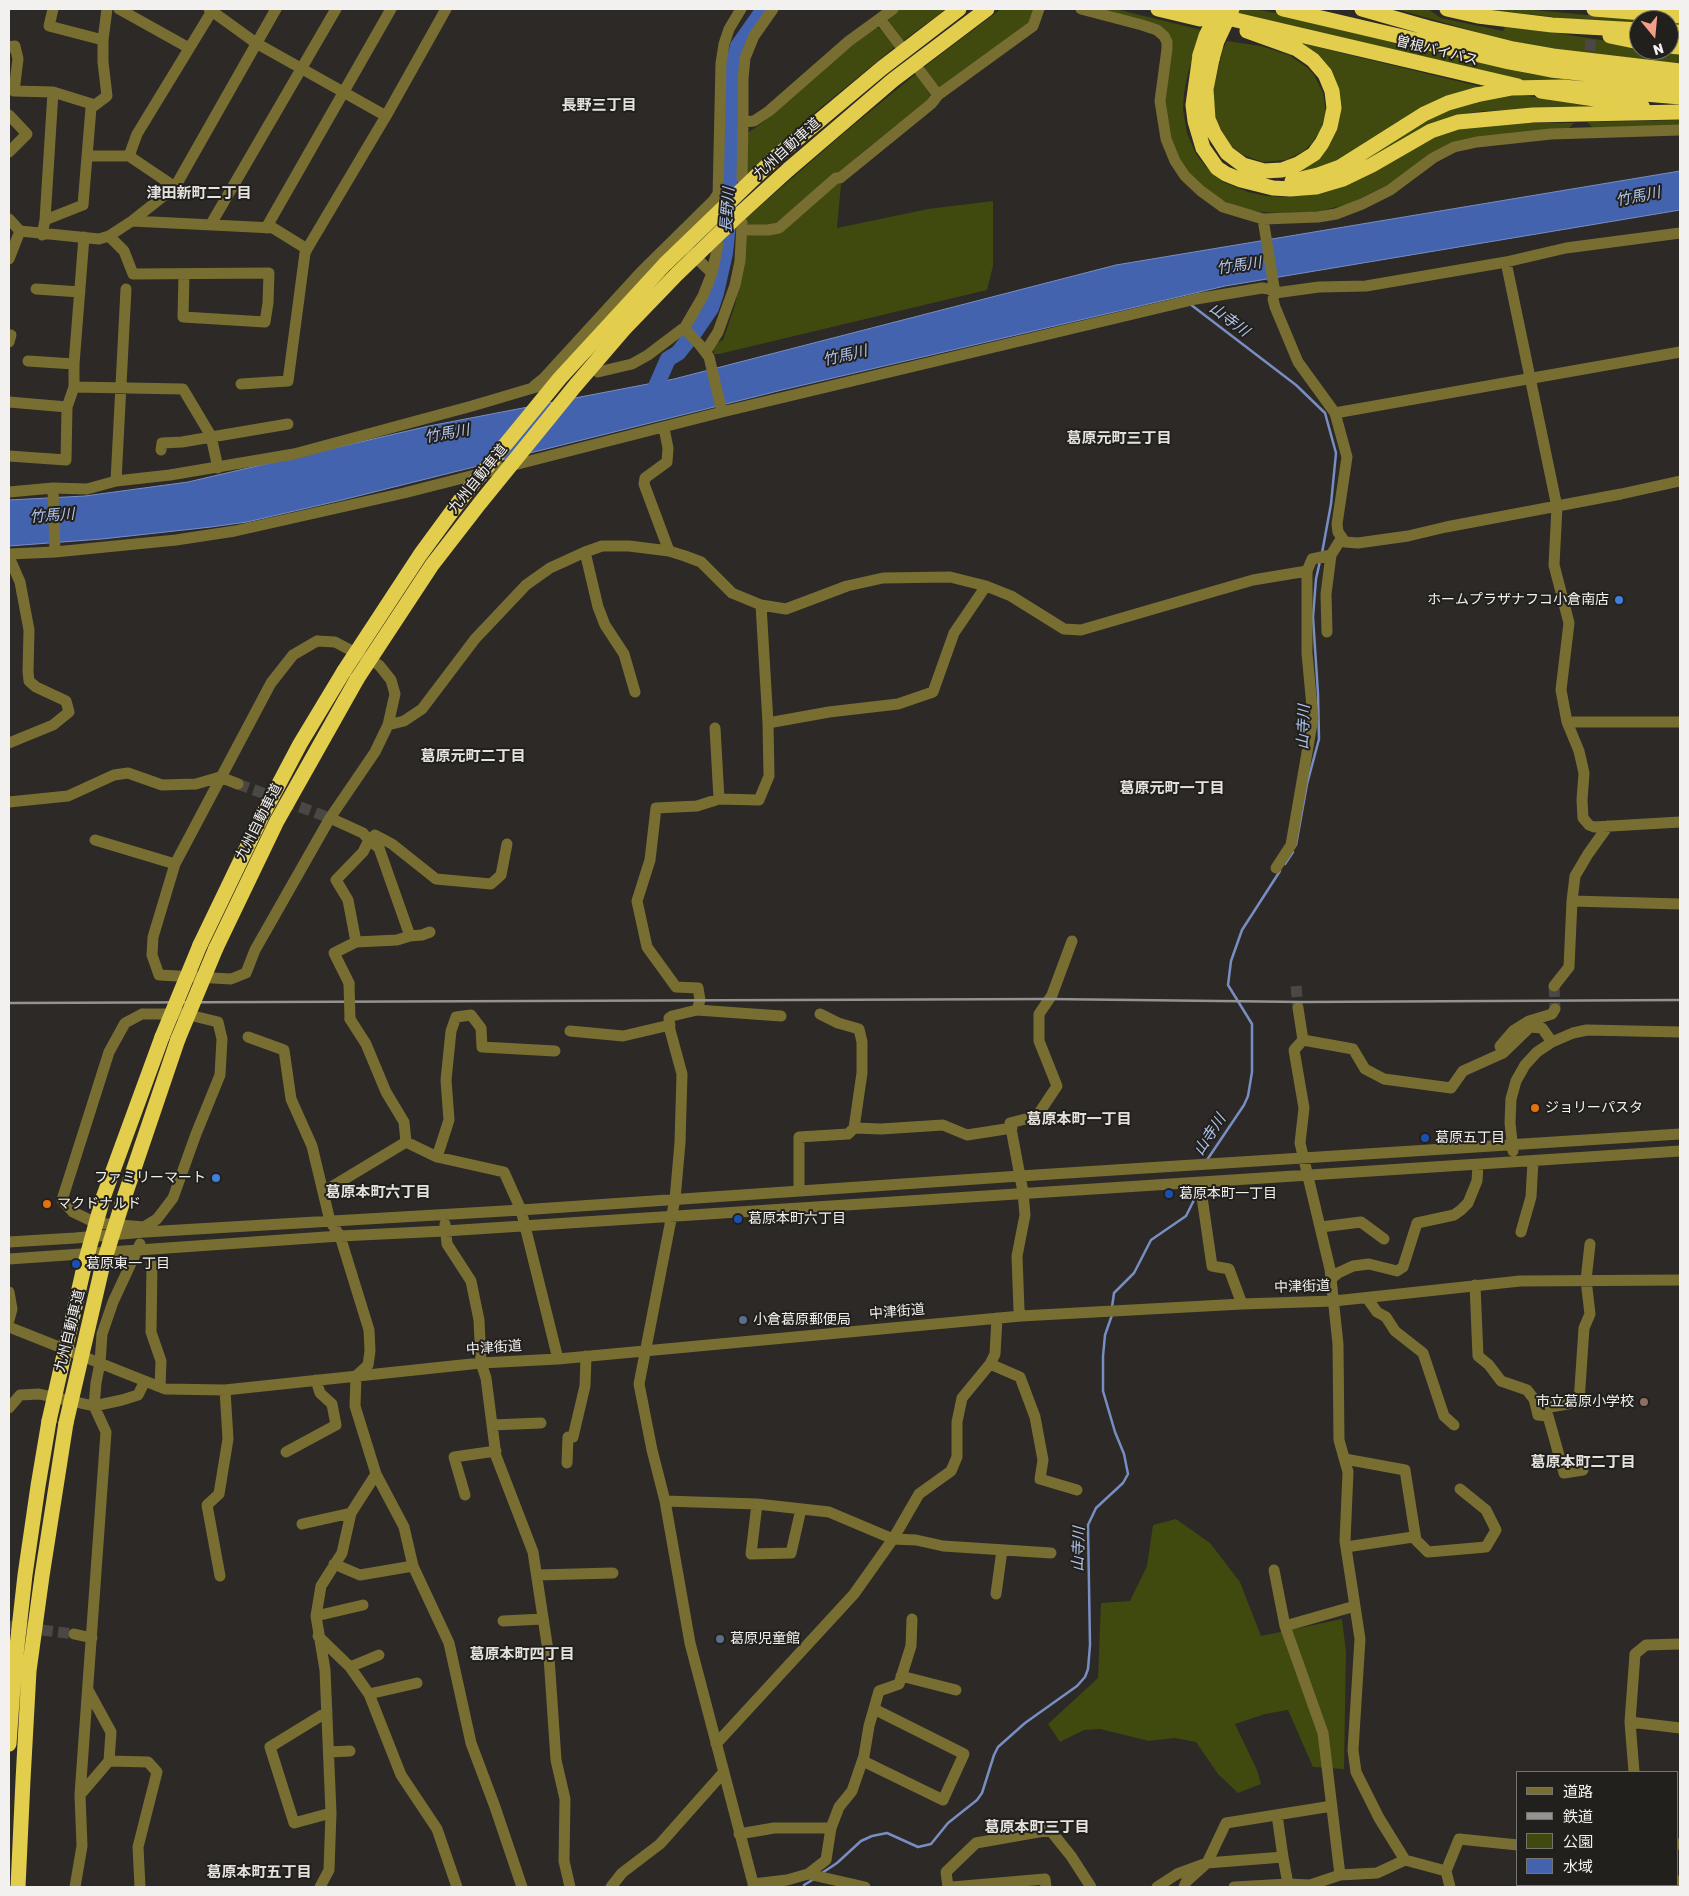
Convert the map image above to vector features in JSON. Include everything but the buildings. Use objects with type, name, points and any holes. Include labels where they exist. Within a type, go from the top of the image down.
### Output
[{"type":"highway","name":"九州自動車道","points":[[18,1887],[22,1780],[30,1671],[44,1558],[66,1423],[102,1268],[178,1039],[216,948],[350,675],[420,555],[464,495],[560,378],[665,264],[778,156],[882,68],[959,9]]},
{"type":"highway","name":"九州自動車道","points":[[9,1744],[14,1673],[25,1575],[49,1421],[84,1267],[103,1198],[162,1037],[200,945],[263,814],[300,744],[480,503],[624,329],[732,220],[789,169],[893,80],[986,9]]},
{"type":"highway","points":[[1158,9],[1241,29],[1297,49],[1313,60],[1326,74],[1332,91],[1334,108],[1330,127],[1314,154],[1298,164],[1282,170],[1264,171],[1243,165],[1228,153],[1214,133],[1208,119],[1206,36],[1219,9]]},
{"type":"highway","name":"曽根バイパス","points":[[1189,9],[1494,82],[1564,95],[1680,111]]},
{"type":"highway","points":[[1232,9],[1217,41],[1206,57],[1193,105],[1195,121],[1203,148],[1217,168],[1226,174],[1273,188],[1316,187],[1343,180],[1431,131],[1458,122],[1533,115],[1680,111]]},
{"type":"highway","points":[[1283,9],[1594,62],[1680,71]]},
{"type":"highway","points":[[1362,9],[1475,55],[1551,70],[1680,84]]},
{"type":"highway","points":[[1447,9],[1478,16],[1552,25],[1629,29]]},
{"type":"highway","points":[[1594,9],[1680,16]]},
{"type":"highway","points":[[1552,25],[1629,40]]},
{"type":"highway","points":[[1260,184],[1297,180],[1318,175],[1340,166],[1424,114],[1448,103],[1476,95],[1530,86],[1680,96]]},
{"type":"street","points":[[53,9],[49,26],[103,40]]},
{"type":"street","points":[[45,220],[83,205],[91,108],[107,96],[103,62],[103,40],[107,9]]},
{"type":"street","points":[[119,9],[189,48]]},
{"type":"street","points":[[9,219],[20,231],[99,239],[109,236],[132,222],[175,187],[276,9]]},
{"type":"street","points":[[212,224],[336,9]]},
{"type":"street","points":[[266,228],[391,9]]},
{"type":"street","points":[[241,384],[288,381],[304,253],[386,116],[446,9]]},
{"type":"street","points":[[9,492],[53,488],[87,489],[116,481],[218,468],[294,454],[472,406],[538,386],[675,237],[719,196],[720,63],[729,29],[741,9]]},
{"type":"street","points":[[742,179],[745,58],[754,36],[773,9]]},
{"type":"street","points":[[743,122],[754,122],[769,112],[849,41],[893,9]]},
{"type":"street","points":[[703,347],[718,332],[736,284],[740,261],[742,227],[768,230],[779,228],[836,178],[840,178],[931,104],[938,95],[1033,26],[1039,9]]},
{"type":"street","points":[[1081,9],[1142,25],[1157,30],[1164,36],[1167,42],[1167,49],[1160,101],[1166,139],[1175,160],[1185,176],[1201,191],[1223,207],[1263,219],[1318,217],[1336,214],[1390,190],[1433,158],[1454,147],[1477,142],[1581,128],[1680,130]]},
{"type":"street","points":[[129,156],[137,134],[211,10],[256,43],[386,116]]},
{"type":"street","points":[[880,19],[899,44]]},
{"type":"street","points":[[11,45],[18,59],[14,91],[54,92],[95,105]]},
{"type":"street","points":[[920,71],[938,95]]},
{"type":"street","points":[[42,234],[45,220],[54,92]]},
{"type":"street","points":[[9,114],[27,134],[9,152]]},
{"type":"street","points":[[87,156],[129,156],[175,187]]},
{"type":"street","points":[[1263,219],[1274,288],[1273,299],[1275,307],[1298,362],[1335,413],[1347,457],[1337,524],[1338,532],[1349,543],[1408,536],[1680,481]]},
{"type":"street","points":[[132,222],[272,228],[307,249]]},
{"type":"street","points":[[10,252],[20,231]]},
{"type":"street","points":[[9,554],[55,552],[176,540],[235,531],[404,492],[664,428],[722,410],[805,394],[1196,299],[1262,288],[1366,286],[1506,262],[1566,248],[1680,232]]},
{"type":"street","points":[[109,236],[124,252],[133,274],[269,273],[268,304],[265,322],[183,317],[184,274]]},
{"type":"street","points":[[9,456],[66,460],[66,407],[74,387],[74,364],[84,237]]},
{"type":"street","points":[[675,237],[712,273]]},
{"type":"street","points":[[598,372],[632,364],[685,329],[712,273],[718,245]]},
{"type":"street","points":[[1506,262],[1557,507],[1554,565],[1569,623],[1562,685],[1563,701],[1567,722],[1579,751],[1582,767],[1582,806],[1584,818],[1589,825],[1594,827],[1680,822]]},
{"type":"street","points":[[36,289],[80,292]]},
{"type":"street","points":[[116,481],[126,289]]},
{"type":"street","points":[[685,329],[703,347],[711,364],[722,410]]},
{"type":"street","points":[[1335,413],[1680,352]]},
{"type":"street","points":[[28,361],[74,364]]},
{"type":"street","points":[[74,387],[183,389],[211,436],[218,468]]},
{"type":"street","points":[[9,402],[66,407]]},
{"type":"street","points":[[161,450],[162,442],[182,442],[288,424]]},
{"type":"street","points":[[664,428],[668,448],[667,462],[645,478],[644,484],[669,551]]},
{"type":"street","points":[[53,488],[55,552]]},
{"type":"street","points":[[1327,632],[1326,594],[1331,555],[1342,538]]},
{"type":"street","points":[[388,725],[404,721],[422,709],[475,639],[526,586],[550,568],[602,546],[629,546],[669,551],[701,562],[732,593],[760,605],[786,609],[847,586],[882,578],[950,577],[986,586],[1011,596],[1064,629],[1081,630],[1253,580],[1307,571]]},
{"type":"street","points":[[585,552],[598,607],[605,625],[624,654],[635,692]]},
{"type":"street","points":[[1276,868],[1291,846],[1313,718],[1307,653],[1307,571],[1312,559],[1331,555]]},
{"type":"street","points":[[9,558],[20,582],[29,630],[29,681],[36,687],[66,701],[69,712],[54,725],[9,742]]},
{"type":"street","points":[[768,723],[830,712],[898,704],[933,692],[954,633],[986,586]]},
{"type":"street","points":[[698,1010],[700,1000],[698,988],[676,987],[647,947],[637,902],[650,860],[656,808],[697,806],[720,799],[758,800],[769,776],[768,723],[760,605]]},
{"type":"street","points":[[317,641],[335,642],[379,665],[391,680],[395,694],[388,725],[375,752],[330,818],[255,950],[246,973],[231,979],[159,974],[152,955],[153,937],[175,864],[220,777],[271,684],[293,655],[317,641]]},
{"type":"street","points":[[1567,722],[1680,722]]},
{"type":"street","points":[[715,728],[720,799]]},
{"type":"street","points":[[9,802],[68,796],[114,775],[128,773],[162,785],[196,784],[220,777],[238,784]]},
{"type":"street","points":[[330,818],[363,833],[379,848],[410,936]]},
{"type":"street","points":[[1554,986],[1569,967],[1575,876],[1608,826]]},
{"type":"street","points":[[356,942],[348,900],[336,880],[363,852],[375,835],[392,844],[436,879],[491,884],[501,875],[507,844]]},
{"type":"street","points":[[95,840],[175,864]]},
{"type":"street","points":[[1572,901],[1680,904]]},
{"type":"street","points":[[406,1142],[404,1122],[386,1092],[366,1044],[350,1020],[350,983],[334,953],[356,942],[397,940],[430,932]]},
{"type":"street","points":[[1022,1316],[1019,1310],[1017,1256],[1025,1215],[1023,1192],[1010,1123],[1037,1116],[1057,1086],[1039,1041],[1039,1014],[1052,995],[1072,940]]},
{"type":"street","points":[[1298,1008],[1303,1040]]},
{"type":"street","points":[[1503,1053],[1500,1046],[1512,1030],[1529,1021],[1552,1014],[1555,1009]]},
{"type":"street","points":[[781,1016],[698,1010],[670,1018],[682,1074],[680,1143],[675,1199],[639,1384],[664,1500],[690,1643],[753,1886],[809,1874],[826,1860],[831,1828],[839,1807],[852,1791],[862,1761],[879,1692],[899,1684],[911,1646],[912,1619]]},
{"type":"street","points":[[75,1887],[82,1846],[80,1795],[106,1432],[94,1406],[102,1334],[113,1302],[144,1230],[157,1219],[173,1198],[220,1075],[222,1039],[218,1022],[185,1014],[142,1014],[125,1023],[109,1052],[66,1182],[62,1200],[73,1212],[96,1223],[144,1230]]},
{"type":"street","points":[[800,1191],[799,1137],[848,1134],[854,1128],[862,1073],[862,1042],[858,1029],[838,1023],[820,1014]]},
{"type":"street","points":[[437,1157],[449,1120],[446,1080],[451,1031],[456,1017],[471,1015],[480,1028],[482,1046],[555,1051]]},
{"type":"street","points":[[570,1031],[623,1036],[670,1025]]},
{"type":"street","points":[[1303,1040],[1353,1049],[1365,1069],[1384,1079],[1451,1088],[1463,1071],[1503,1053],[1530,1027],[1542,1028],[1552,1042]]},
{"type":"street","points":[[1514,1163],[1510,1123],[1511,1099],[1516,1081],[1525,1065],[1537,1052],[1552,1042],[1573,1033],[1587,1030],[1680,1032]]},
{"type":"street","points":[[248,1037],[284,1050],[291,1100],[312,1146],[330,1222],[340,1236],[369,1330],[370,1351],[368,1365],[356,1376],[355,1406],[376,1474],[404,1527],[413,1566],[449,1642],[471,1743],[522,1887]]},
{"type":"street","points":[[1303,1040],[1294,1050],[1304,1108],[1300,1143],[1332,1279],[1338,1344],[1339,1440],[1348,1472],[1346,1547],[1360,1639],[1352,1750],[1356,1772],[1379,1818],[1405,1860]]},
{"type":"street","points":[[854,1128],[881,1129],[943,1125],[967,1135],[1012,1128]]},
{"type":"street","points":[[9,1242],[75,1238],[144,1230],[444,1215],[1680,1134]]},
{"type":"street","points":[[406,1142],[437,1157],[504,1172],[521,1210],[558,1359]]},
{"type":"street","points":[[323,1192],[406,1142]]},
{"type":"street","points":[[9,1259],[340,1236],[525,1226],[1023,1192],[1514,1163],[1680,1151]]},
{"type":"street","points":[[1521,1232],[1531,1197],[1533,1161]]},
{"type":"street","points":[[1332,1279],[1338,1273],[1353,1266],[1369,1264],[1389,1271],[1397,1271],[1403,1267],[1417,1223],[1454,1215],[1462,1210],[1468,1203],[1477,1181],[1478,1165]]},
{"type":"street","points":[[1202,1198],[1212,1266],[1228,1269],[1242,1304]]},
{"type":"street","points":[[444,1215],[447,1244],[471,1281],[479,1320],[481,1363],[486,1378],[496,1456],[533,1552],[549,1657],[556,1760],[565,1799],[564,1862],[570,1887]]},
{"type":"street","points":[[1321,1227],[1361,1222],[1384,1239]]},
{"type":"street","points":[[1550,1407],[1579,1402],[1584,1328],[1590,1314],[1586,1280],[1590,1244]]},
{"type":"street","points":[[152,1264],[151,1332],[161,1361],[160,1387]]},
{"type":"street","name":"中津街道","points":[[9,1327],[166,1389],[225,1390],[481,1363],[558,1359],[1022,1316],[1334,1301],[1520,1280],[1680,1280]]},
{"type":"street","points":[[1475,1285],[1478,1356],[1490,1365],[1502,1381],[1527,1390],[1534,1399],[1538,1415],[1548,1416],[1564,1472],[1584,1470]]},
{"type":"street","points":[[9,1292],[12,1309],[9,1320]]},
{"type":"street","points":[[1367,1298],[1377,1312],[1386,1317],[1395,1331],[1422,1353],[1444,1416],[1454,1425]]},
{"type":"street","points":[[716,1744],[854,1594],[893,1538],[919,1494],[951,1471],[958,1457],[957,1422],[962,1398],[990,1364],[995,1354],[997,1318]]},
{"type":"street","points":[[567,1463],[568,1437],[573,1437],[585,1386],[586,1356]]},
{"type":"street","points":[[990,1364],[1020,1377],[1035,1417],[1044,1460],[1040,1479],[1063,1484],[1077,1490]]},
{"type":"street","points":[[286,1452],[336,1426],[332,1404],[320,1393],[316,1380]]},
{"type":"street","points":[[9,1408],[20,1395],[39,1394],[94,1406],[138,1395],[145,1381]]},
{"type":"street","points":[[220,1576],[207,1505],[219,1494],[228,1439],[225,1390]]},
{"type":"street","points":[[492,1425],[541,1423]]},
{"type":"street","points":[[465,1495],[454,1457],[496,1451]]},
{"type":"street","points":[[1345,1459],[1405,1470],[1416,1540]]},
{"type":"street","points":[[320,1887],[329,1870],[331,1812],[325,1670],[316,1616],[321,1586],[342,1553],[351,1513],[376,1474]]},
{"type":"street","points":[[1346,1547],[1413,1537],[1428,1552],[1486,1547],[1496,1530],[1486,1510],[1460,1489]]},
{"type":"street","points":[[664,1500],[757,1504],[829,1512],[893,1538],[916,1540],[943,1546],[1051,1553]]},
{"type":"street","points":[[757,1504],[750,1554],[791,1553],[801,1509]]},
{"type":"street","points":[[302,1524],[351,1513]]},
{"type":"street","points":[[996,1594],[1002,1550]]},
{"type":"street","points":[[334,1564],[360,1575],[413,1566]]},
{"type":"street","points":[[1274,1570],[1285,1626],[1323,1733],[1340,1875]]},
{"type":"street","points":[[537,1576],[613,1573]]},
{"type":"street","points":[[316,1616],[363,1605]]},
{"type":"street","points":[[1285,1626],[1355,1606]]},
{"type":"street","points":[[503,1621],[543,1618]]},
{"type":"street","points":[[74,1634],[92,1638]]},
{"type":"street","points":[[318,1636],[350,1667],[369,1694],[401,1775],[437,1828],[457,1887]]},
{"type":"street","points":[[1634,1771],[1630,1722],[1635,1654],[1646,1645],[1680,1644]]},
{"type":"street","points":[[350,1667],[379,1655]]},
{"type":"street","points":[[901,1676],[956,1690]]},
{"type":"street","points":[[369,1694],[417,1683]]},
{"type":"street","points":[[80,1795],[109,1760],[111,1732],[88,1690]]},
{"type":"street","points":[[862,1761],[943,1800],[964,1754],[874,1709]]},
{"type":"street","points":[[327,1712],[270,1747],[294,1822],[331,1812]]},
{"type":"street","points":[[1630,1722],[1680,1728]]},
{"type":"street","points":[[329,1752],[350,1751]]},
{"type":"street","points":[[109,1760],[148,1762],[157,1772],[138,1847],[140,1887]]},
{"type":"street","points":[[611,1887],[622,1873],[660,1844],[723,1773]]},
{"type":"street","points":[[1184,1887],[1186,1882],[1207,1863],[1226,1823],[1332,1806]]},
{"type":"street","points":[[1277,1815],[1288,1884]]},
{"type":"street","points":[[739,1834],[774,1828],[831,1828]]},
{"type":"street","points":[[948,1887],[946,1872],[976,1843],[1050,1830],[1071,1856],[1091,1887]]},
{"type":"street","points":[[1450,1887],[1446,1871],[1458,1839],[1516,1845]]},
{"type":"street","points":[[1157,1887],[1177,1874],[1207,1863],[1283,1857]]},
{"type":"street","points":[[1234,1887],[1288,1884],[1310,1886],[1340,1875],[1377,1873],[1405,1860],[1446,1871]]},
{"type":"street","points":[[809,1874],[865,1887]]},
{"type":"street","points":[[952,1887],[1045,1879],[1046,1887]]},
{"type":"green space","points":[[897,9],[946,9],[896,46],[813,114],[744,177],[746,132],[762,123],[812,78],[874,28],[879,28],[884,33],[889,24],[888,19]]},
{"type":"green space","points":[[1001,9],[1036,9],[1034,20],[940,88],[937,86],[927,101],[864,151],[784,220],[768,227],[745,224],[744,220],[845,132],[928,64]]},
{"type":"green space","points":[[1093,9],[1115,9],[1202,30],[1188,73],[1184,93],[1183,109],[1187,133],[1196,154],[1206,167],[1223,182],[1248,192],[1266,196],[1285,197],[1317,194],[1333,190],[1346,185],[1422,142],[1467,126],[1574,123],[1568,129],[1467,140],[1391,183],[1351,203],[1317,212],[1277,213],[1251,211],[1234,206],[1213,195],[1188,172],[1180,161],[1171,141],[1164,99],[1169,36]]},
{"type":"green space","points":[[1239,9],[1254,9],[1282,14],[1530,74],[1567,79],[1567,81],[1523,81],[1236,14]]},
{"type":"green space","points":[[1396,9],[1428,9],[1441,18],[1503,31],[1506,25],[1629,44],[1629,58],[1564,51],[1501,39]]},
{"type":"green space","points":[[1481,9],[1522,9],[1629,19],[1629,22],[1571,19]]},
{"type":"green space","points":[[1227,41],[1261,46],[1289,55],[1308,68],[1314,75],[1323,93],[1326,112],[1320,131],[1304,151],[1286,160],[1263,162],[1243,155],[1231,146],[1215,116],[1214,103],[1214,86],[1223,49]]},
{"type":"green space","points":[[1297,42],[1482,87],[1324,168],[1275,178],[1318,158],[1330,144],[1336,131],[1341,107]]},
{"type":"green space","points":[[1680,51],[1680,64],[1644,60],[1679,60]]},
{"type":"green space","points":[[1510,93],[1605,108],[1484,111],[1456,115],[1359,164],[1400,134],[1459,105]]},
{"type":"green space","points":[[1680,120],[1680,126],[1592,127],[1587,122]]},
{"type":"green space","points":[[838,181],[841,185],[837,228],[928,209],[993,201],[993,266],[987,290],[714,354],[713,349],[717,343],[723,340],[735,305],[740,279],[744,236],[770,233]]},
{"type":"green space","points":[[1176,1519],[1210,1543],[1240,1582],[1261,1636],[1342,1619],[1346,1652],[1344,1769],[1313,1767],[1288,1710],[1265,1714],[1235,1724],[1257,1770],[1261,1784],[1238,1793],[1218,1774],[1196,1742],[1174,1738],[1149,1741],[1100,1729],[1084,1730],[1060,1742],[1048,1724],[1098,1678],[1101,1603],[1130,1601],[1147,1566],[1153,1525]]},
{"type":"water","name":"竹馬川","points":[[1680,171],[1680,210],[1225,286],[782,390],[247,522],[102,539],[9,546],[9,500],[85,496],[188,482],[429,426],[674,379],[1116,265]]},
{"type":"waterway","name":"長野川","points":[[650,400],[668,359],[678,353],[694,333],[711,308],[716,293],[725,253],[728,225],[734,61],[738,46],[764,9]]},
{"type":"waterway","name":"山寺川","points":[[1190,304],[1296,385],[1325,413],[1336,453],[1331,504],[1322,553]]},
{"type":"waterway","name":"山寺川","points":[[1296,845],[1307,784],[1319,739],[1313,617],[1316,579],[1320,561]]},
{"type":"waterway","name":"山寺川","points":[[1285,864],[1293,852]]},
{"type":"waterway","name":"山寺川","points":[[1207,1160],[1244,1105],[1248,1096],[1252,1072],[1252,1024],[1228,985],[1231,961],[1242,930],[1280,871]]},
{"type":"waterway","name":"山寺川","points":[[1112,1307],[1114,1293],[1134,1273],[1151,1240],[1186,1216],[1195,1198],[1198,1186]]},
{"type":"waterway","name":"山寺川","points":[[822,1873],[837,1863],[861,1841],[872,1836],[887,1833],[918,1847],[931,1844],[948,1823],[977,1800],[982,1793],[998,1747],[1025,1723],[1077,1686],[1085,1677],[1088,1669],[1090,1645],[1088,1525],[1096,1508],[1123,1483],[1128,1474],[1124,1454],[1115,1432],[1103,1391],[1105,1335],[1112,1315]]},
{"type":"waterway","name":"山寺川","points":[[804,1887],[804,1885],[814,1879]]},
{"type":"tunnel","points":[[1588,67],[1594,9]]},
{"type":"tunnel","points":[[238,784],[330,818]]},
{"type":"tunnel","points":[[1296,986],[1298,1008]]},
{"type":"tunnel","points":[[1554,986],[1555,1009]]},
{"type":"tunnel","points":[[9,1626],[74,1634]]},
{"type":"railway","points":[[9,1003],[1049,999],[1303,1002],[1680,1000]]},
{"type":"place","name":"ホームプラザナフコ小倉南店","points":[[1619,600]]},
{"type":"place","name":"ジョリーパスタ","points":[[1535,1108]]},
{"type":"place","name":"葛原五丁目","points":[[1425,1138]]},
{"type":"place","name":"ファミリーマート","points":[[216,1178]]},
{"type":"place","name":"葛原本町一丁目","points":[[1169,1194]]},
{"type":"place","name":"マクドナルド","points":[[47,1204]]},
{"type":"place","name":"葛原本町六丁目","points":[[738,1219]]},
{"type":"place","name":"葛原東一丁目","points":[[76,1264]]},
{"type":"place","name":"小倉葛原郵便局","points":[[743,1320]]},
{"type":"place","name":"市立葛原小学校","points":[[1644,1402]]},
{"type":"place","name":"葛原児童館","points":[[720,1639]]},
{"type":"district","name":"長野三丁目","points":[[599,106]]},
{"type":"district","name":"津田新町二丁目","points":[[199,194]]},
{"type":"district","name":"葛原元町三丁目","points":[[1119,439]]},
{"type":"district","name":"葛原元町二丁目","points":[[473,757]]},
{"type":"district","name":"葛原元町一丁目","points":[[1172,789]]},
{"type":"district","name":"葛原本町一丁目","points":[[1079,1120]]},
{"type":"district","name":"葛原本町六丁目","points":[[378,1193]]},
{"type":"district","name":"葛原本町二丁目","points":[[1583,1463]]},
{"type":"district","name":"葛原本町四丁目","points":[[522,1655]]},
{"type":"district","name":"葛原本町三丁目","points":[[1037,1828]]},
{"type":"district","name":"葛原本町五丁目","points":[[259,1873]]}]
